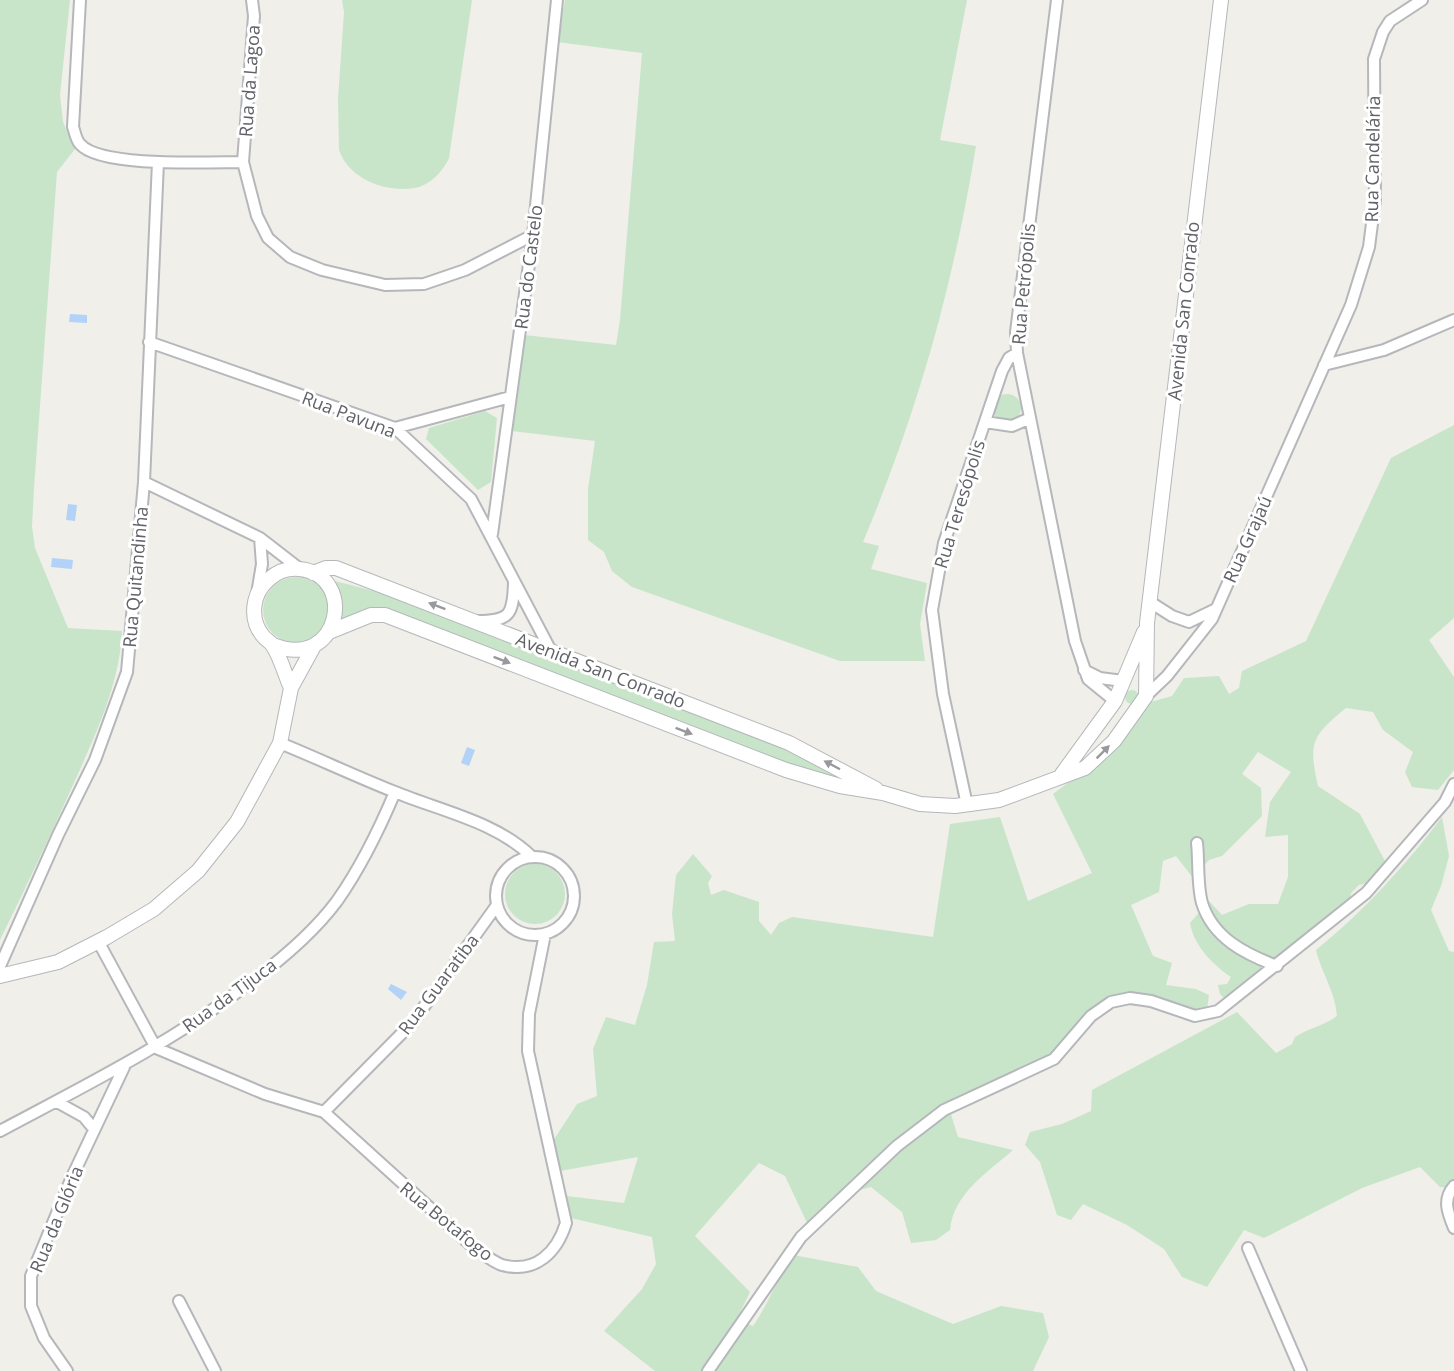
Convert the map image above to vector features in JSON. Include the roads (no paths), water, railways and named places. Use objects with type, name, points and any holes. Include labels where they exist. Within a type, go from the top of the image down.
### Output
[{"type":"street","name":"Rua da Lagoa","points":[[80,0],[73,127],[80,144],[97,155],[158,162],[243,162]]},
{"type":"street","name":"Rua da Lagoa","points":[[252,0],[254,16],[243,162],[257,216],[268,238],[290,257],[322,270],[385,285],[424,284],[465,270],[533,235]]},
{"type":"street","name":"Rua do Castelo","points":[[492,534],[533,235],[557,0]]},
{"type":"street","name":"Rua Petrópolis","points":[[1057,0],[1016,332],[1017,353],[1028,419],[1075,641],[1088,679],[1115,701]]},
{"type":"street","name":"Avenida San Conrado","points":[[329,632],[371,615],[385,615],[786,770],[840,786],[883,793],[920,804],[967,805],[999,800],[1062,774],[1077,772],[1094,761],[1134,716],[1146,696],[1147,623],[1221,0]]},
{"type":"street","name":"Rua Candelária","points":[[1339,334],[1369,247],[1373,211],[1374,59],[1383,32],[1390,21],[1422,0]]},
{"type":"street","name":"Rua Quitandinha","points":[[0,966],[58,835],[95,760],[127,672],[144,482],[158,162]]},
{"type":"street","points":[[1324,366],[1384,350],[1454,320]]},
{"type":"street","name":"Rua Grajaú","points":[[1146,696],[1167,676],[1194,643],[1216,609],[1339,334]]},
{"type":"street","name":"Rua Pavuna","points":[[149,342],[395,428],[471,499],[492,534],[550,649]]},
{"type":"street","name":"Rua Teresópolis","points":[[967,805],[943,694],[932,610],[944,543],[1002,371],[1009,358],[1017,353]]},
{"type":"street","points":[[395,428],[510,398]]},
{"type":"street","points":[[985,422],[1012,426],[1028,419]]},
{"type":"street","points":[[0,976],[57,962],[98,941],[154,909],[198,871],[237,822],[280,743],[291,688],[314,646],[329,632],[335,620],[336,606],[332,593],[324,581],[260,538],[144,482]]},
{"type":"street","points":[[260,538],[262,564],[254,609],[256,623],[262,635],[273,645],[286,650],[300,651],[314,646]]},
{"type":"street","name":"Avenida San Conrado","points":[[307,571],[336,568],[550,649],[789,743],[883,793]]},
{"type":"street","points":[[257,595],[264,583],[274,574],[286,570],[307,571]]},
{"type":"street","points":[[476,621],[497,621],[508,615],[513,605],[514,580]]},
{"type":"street","points":[[1150,602],[1172,616],[1188,622],[1216,609]]},
{"type":"street","points":[[1188,622],[1194,643]]},
{"type":"street","name":"Avenida San Conrado","points":[[1115,701],[1136,656],[1147,623]]},
{"type":"street","points":[[273,645],[291,688]]},
{"type":"street","points":[[1084,670],[1100,678],[1136,685],[1146,696]]},
{"type":"street","points":[[1062,774],[1115,701],[1134,716]]},
{"type":"street","points":[[280,743],[395,792],[494,830],[518,843],[532,857]]},
{"type":"street","points":[[708,1371],[801,1237],[897,1146],[944,1110],[1054,1059],[1091,1016],[1111,1002],[1131,998],[1152,1001],[1195,1016],[1206,1016],[1235,1000],[1379,880],[1445,802],[1454,784]]},
{"type":"street","name":"Rua da Tijuca","points":[[0,1131],[156,1048],[230,998],[306,936],[336,902],[360,865],[395,792]]},
{"type":"street","points":[[1197,843],[1202,903],[1219,933],[1249,956],[1277,966]]},
{"type":"street","points":[[532,857],[545,858],[556,863],[573,883],[574,896],[570,914],[557,929],[545,934],[519,932],[505,921],[497,905],[496,892],[500,879],[508,868],[532,857]]},
{"type":"street","name":"Rua Guaratiba","points":[[324,1112],[413,1022],[497,905]]},
{"type":"street","name":"Rua Botafogo","points":[[156,1048],[265,1094],[324,1112],[474,1247],[501,1265],[525,1267],[542,1260],[560,1242],[566,1223],[528,1051],[529,1014],[545,934]]},
{"type":"street","points":[[98,941],[156,1048]]},
{"type":"street","name":"Rua da Glória","points":[[67,1371],[44,1338],[31,1306],[31,1276],[124,1067]]},
{"type":"street","points":[[57,1102],[84,1117],[94,1130]]},
{"type":"street","points":[[1454,1186],[1447,1197],[1446,1210],[1454,1228]]},
{"type":"street","points":[[1248,1248],[1301,1371]]},
{"type":"street","points":[[179,1300],[215,1371]]},
{"type":"water","points":[[70,314],[87,315],[87,323],[69,322]]},
{"type":"water","points":[[68,504],[77,505],[75,521],[66,520]]},
{"type":"water","points":[[52,558],[73,560],[72,569],[51,567]]},
{"type":"water","points":[[467,747],[475,750],[469,766],[461,763]]},
{"type":"water","points":[[391,984],[407,992],[401,1000],[388,989]]}]
